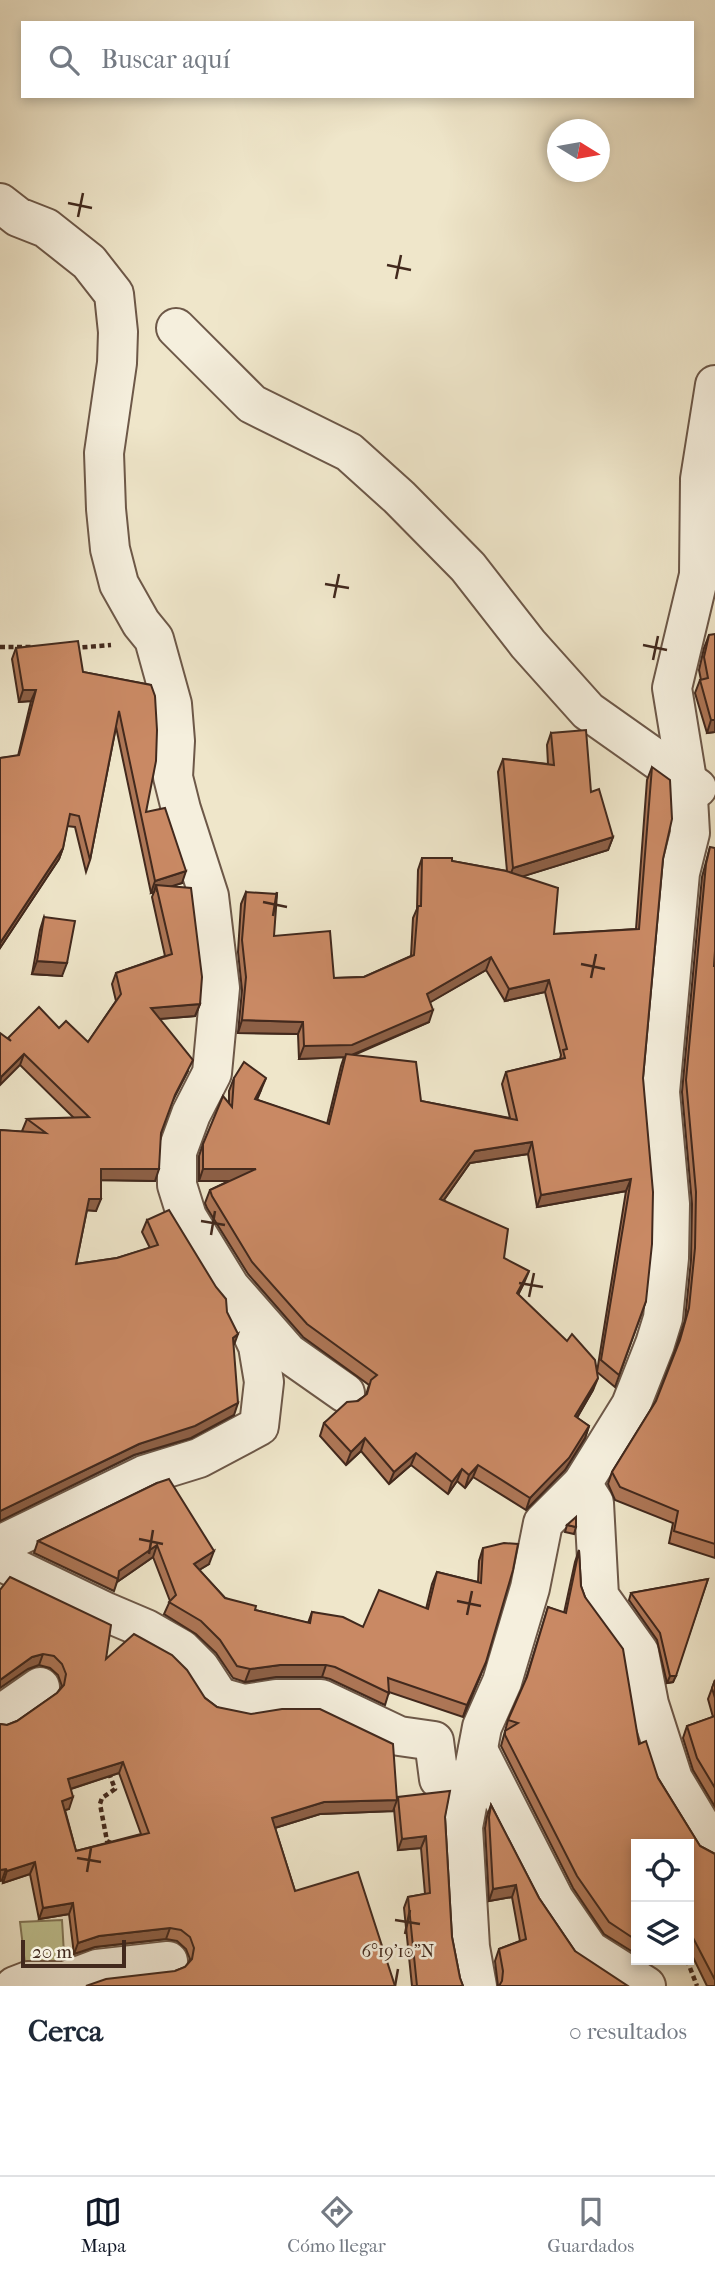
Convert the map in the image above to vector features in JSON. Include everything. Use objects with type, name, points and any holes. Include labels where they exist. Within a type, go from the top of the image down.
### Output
[{"type":"street","points":[[0,203],[18,217],[46,228],[57,236],[89,262],[114,293],[118,332],[117,363],[104,453],[110,549],[120,584],[141,623],[154,639],[172,704],[175,740],[173,777],[209,896],[219,988],[212,1073],[191,1114],[177,1152],[177,1185],[187,1217],[230,1287],[258,1346],[264,1382],[259,1426],[199,1458],[144,1475],[0,1545]]},
{"type":"street","points":[[176,328],[252,404],[349,452],[399,497],[468,567],[528,644],[588,711],[701,791]]},
{"type":"street","points":[[477,1986],[470,1947],[463,1827],[481,1727],[502,1682],[530,1588],[543,1523],[582,1484],[631,1405],[663,1318],[669,1258],[670,1204],[660,1092],[680,873],[701,791],[671,688],[699,575],[700,479],[715,385]]},
{"type":"street","points":[[230,1287],[288,1353],[345,1393]]},
{"type":"street","points":[[582,1484],[594,1503],[598,1596],[639,1652],[649,1704],[673,1779],[715,1845]]},
{"type":"street","points":[[0,1561],[146,1629],[181,1649],[200,1668],[219,1697],[244,1704],[276,1699],[321,1699],[400,1735],[434,1741],[439,1779],[475,1765]]},
{"type":"street","points":[[0,1715],[40,1687]]},
{"type":"street","points":[[475,1765],[554,1899],[589,1950],[646,1986]]},
{"type":"street","points":[[15,1986],[28,1981],[65,1981],[97,1969],[168,1961]]},
{"type":"path","points":[[64,648],[90,648],[154,639]]},
{"type":"path","points":[[0,647],[38,647]]},
{"type":"path","points":[[105,1763],[115,1788],[102,1798],[100,1804],[107,1841],[118,1846]]},
{"type":"path","points":[[689,1965],[697,1986]]},
{"type":"green space","points":[[62,1920],[65,1971],[26,1972],[20,1922]]},
{"type":"building","points":[[715,634],[715,720],[711,720],[700,680],[708,678],[704,657],[709,635]]},
{"type":"building","points":[[78,641],[83,672],[151,685],[155,696],[156,761],[146,812],[165,808],[186,871],[155,881],[119,711],[90,860],[79,816],[70,814],[63,848],[0,943],[0,758],[19,755],[36,690],[23,690],[16,648]]},
{"type":"building","points":[[586,730],[591,792],[599,789],[613,837],[513,868],[503,759],[554,765],[551,733]]},
{"type":"building","points":[[652,767],[670,780],[672,819],[663,859],[643,1078],[653,1192],[652,1244],[646,1301],[619,1375],[601,1360],[631,1179],[541,1195],[532,1142],[475,1151],[440,1199],[508,1229],[504,1258],[529,1271],[517,1293],[567,1341],[572,1334],[595,1360],[598,1378],[575,1416],[589,1426],[569,1458],[530,1498],[478,1465],[469,1475],[462,1469],[452,1482],[416,1453],[394,1472],[365,1438],[351,1452],[324,1423],[347,1402],[358,1401],[367,1394],[371,1380],[377,1375],[307,1324],[252,1262],[210,1190],[256,1169],[203,1169],[203,1144],[223,1096],[232,1107],[234,1078],[244,1062],[266,1078],[255,1099],[329,1124],[346,1054],[416,1062],[421,1101],[517,1120],[506,1072],[565,1058],[563,1050],[567,1049],[549,980],[509,989],[491,957],[427,994],[433,1010],[352,1045],[304,1046],[303,1022],[242,1020],[246,977],[242,940],[246,892],[277,894],[274,936],[330,931],[334,978],[364,977],[414,955],[418,906],[421,906],[422,858],[452,858],[452,861],[506,871],[558,888],[554,934],[639,929]]},
{"type":"building","points":[[710,847],[715,848],[715,1544],[674,1531],[678,1511],[620,1487],[612,1472],[656,1401],[680,1340],[689,1308],[695,1248],[696,1192],[686,1080],[706,864]]},
{"type":"building","points":[[156,885],[191,888],[202,977],[200,1004],[151,1008],[193,1060],[175,1095],[161,1133],[159,1169],[101,1169],[101,1199],[89,1199],[76,1264],[117,1258],[158,1245],[147,1220],[169,1210],[226,1299],[227,1312],[238,1334],[233,1338],[238,1403],[195,1426],[139,1444],[0,1511],[0,1130],[46,1133],[27,1119],[89,1117],[24,1054],[0,1078],[0,1033],[11,1041],[8,1038],[39,1007],[59,1028],[66,1021],[88,1042],[121,994],[116,973],[172,954]]},
{"type":"building","points":[[44,917],[75,921],[67,963],[37,961]]},
{"type":"building","points":[[169,1479],[214,1551],[194,1564],[225,1598],[256,1606],[255,1610],[310,1623],[312,1612],[343,1617],[363,1627],[379,1590],[428,1609],[437,1572],[481,1583],[483,1548],[504,1543],[518,1544],[486,1662],[467,1705],[388,1678],[389,1693],[326,1665],[280,1665],[250,1669],[237,1666],[220,1640],[201,1621],[169,1602],[176,1595],[157,1545],[119,1571],[118,1579],[38,1541]]},
{"type":"building","points":[[576,1517],[576,1527],[567,1525]]},
{"type":"building","points":[[579,1550],[581,1586],[585,1597],[623,1649],[639,1744],[646,1741],[658,1778],[700,1846],[715,1854],[715,1980],[694,1940],[694,1839],[631,1839],[631,1937],[609,1922],[577,1876],[505,1735],[505,1731],[518,1723],[508,1720],[527,1677],[548,1607],[566,1613]]},
{"type":"building","points":[[10,1577],[111,1625],[106,1659],[134,1634],[172,1655],[187,1670],[205,1698],[217,1707],[251,1714],[282,1709],[320,1709],[393,1744],[397,1800],[324,1802],[272,1818],[295,1891],[358,1872],[395,1986],[86,1986],[106,1979],[175,1971],[185,1967],[192,1959],[194,1948],[190,1937],[181,1930],[170,1928],[99,1936],[78,1943],[73,1903],[43,1908],[35,1862],[7,1871],[0,1870],[0,1724],[7,1725],[17,1721],[57,1693],[64,1685],[66,1674],[62,1664],[54,1656],[43,1654],[32,1657],[0,1680],[0,1590]],"holes":[[[123,1762],[149,1833],[76,1851],[62,1801],[73,1797],[68,1779]]]},
{"type":"building","points":[[708,1579],[676,1676],[670,1676],[660,1633],[631,1593]]},
{"type":"building","points":[[715,1716],[715,1788],[697,1758],[687,1726]]},
{"type":"building","points":[[450,1791],[445,1817],[452,1937],[463,1986],[417,1986],[408,1897],[430,1893],[426,1836],[402,1839],[398,1797]]},
{"type":"building","points":[[491,1805],[539,1898],[575,1951],[628,1986],[499,1986],[503,1971],[499,1949],[526,1939],[516,1885],[493,1889],[489,1817]]}]
